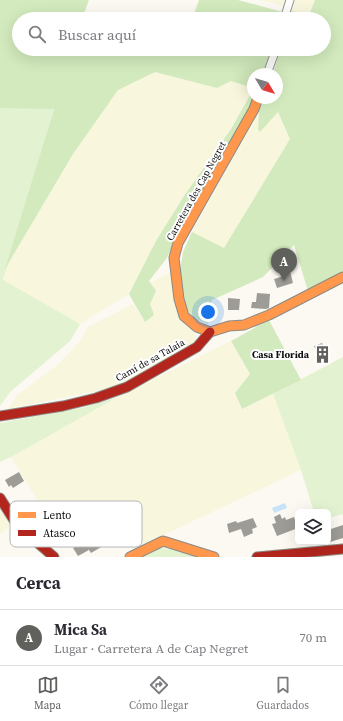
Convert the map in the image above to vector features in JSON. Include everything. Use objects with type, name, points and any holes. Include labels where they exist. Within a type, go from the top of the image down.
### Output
[{"type":"street","points":[[286,12],[290,0]]},
{"type":"street","points":[[269,68],[273,56]]},
{"type":"street","name":"Carretera des Cap Negret","points":[[210,332],[197,327],[184,316],[178,299],[174,258],[178,243],[256,104]]},
{"type":"street","points":[[210,332],[229,326],[244,325],[269,315],[343,277]]},
{"type":"street","name":"Camí de sa Talaia","points":[[0,416],[63,406],[96,398],[127,386],[197,347],[210,332]]},
{"type":"street","points":[[0,498],[10,514]]},
{"type":"street","points":[[130,557],[163,541],[214,557]]},
{"type":"street","points":[[42,547],[54,557]]},
{"type":"street","points":[[257,557],[286,556],[343,549]]},
{"type":"green space","points":[[0,0],[89,0],[85,12],[12,12],[12,56],[271,56],[268,68],[247,68],[247,86],[231,81],[217,88],[155,72],[118,90],[73,154],[5,269],[54,109],[0,108]]},
{"type":"green space","points":[[199,0],[238,0],[283,12],[195,12]]},
{"type":"green space","points":[[260,0],[286,0],[284,6]]},
{"type":"green space","points":[[295,0],[315,0],[310,12],[292,11]]},
{"type":"green space","points":[[315,0],[343,0],[343,272],[308,291],[294,245],[263,277],[212,300],[208,324],[195,319],[186,308],[180,272],[183,252],[192,232],[224,248],[290,139],[278,112],[260,132],[258,129],[259,111],[262,104],[283,104],[283,68],[275,68],[278,56],[331,56],[331,12],[310,12]]},
{"type":"green space","points":[[155,71],[217,88],[231,81],[247,86],[247,101],[231,129],[184,196],[156,241],[129,294],[80,324],[3,281],[5,269],[73,154],[118,90]]},
{"type":"green space","points":[[247,101],[247,104],[253,104],[166,259],[149,281],[156,291],[150,304],[154,315],[145,322],[129,294],[156,241],[184,196],[231,129]]},
{"type":"green space","points":[[0,108],[54,108],[3,280],[80,324],[70,341],[10,392],[0,406]]},
{"type":"green space","points":[[259,111],[258,129],[278,111],[290,139],[224,249],[192,232]]},
{"type":"green space","points":[[170,272],[176,308],[186,325],[195,333],[196,342],[185,350],[115,387],[8,409],[16,396],[60,363],[80,341],[88,327],[133,304],[145,322],[150,304],[156,291],[150,283]]},
{"type":"green space","points":[[269,320],[301,380],[242,409],[235,393],[250,374],[231,341]]},
{"type":"green space","points":[[231,341],[250,374],[235,393],[241,409],[273,394],[301,470],[142,545],[142,501],[38,501],[11,457],[116,398]]},
{"type":"green space","points":[[343,357],[343,516],[342,514],[331,517],[331,509],[313,509],[301,470],[273,394]]},
{"type":"green space","points":[[116,398],[0,462],[0,423],[86,407]]},
{"type":"green space","points":[[0,504],[10,520],[10,527],[0,534]]},
{"type":"green space","points":[[131,547],[138,547],[132,550]]},
{"type":"green space","points":[[154,548],[172,549],[199,557],[137,557]]},
{"type":"water","points":[[285,503],[287,508],[274,513],[272,508]]},
{"type":"building","points":[[290,271],[293,283],[277,288],[274,279],[284,276],[283,273]]},
{"type":"building","points":[[257,293],[270,294],[269,308],[251,308],[252,302],[256,302]]},
{"type":"building","points":[[228,298],[240,299],[239,310],[228,310]]},
{"type":"building","name":"Casa Florida","points":[[322,343],[328,357],[320,360],[314,346]]},
{"type":"building","points":[[19,472],[24,481],[13,488],[11,485],[9,487],[5,480]]},
{"type":"building","points":[[280,514],[282,519],[285,517],[286,520],[294,517],[295,529],[277,536],[272,524],[276,523],[274,517]]},
{"type":"building","points":[[253,518],[257,527],[252,529],[253,533],[244,537],[241,529],[229,533],[227,524],[236,521],[237,523]]},
{"type":"building","points":[[343,525],[343,538],[331,542],[331,529]]},
{"type":"building","points":[[87,547],[101,547],[91,553]]},
{"type":"building","points":[[88,547],[89,550],[78,556],[73,548]]},
{"type":"traffic: slow","points":[[210,332],[197,327],[184,316],[179,299],[174,258],[178,243],[256,104]]},
{"type":"traffic: slow","points":[[210,332],[229,326],[244,325],[269,315],[343,277]]},
{"type":"traffic: slow","points":[[130,557],[163,541],[214,557]]},
{"type":"traffic: jam","points":[[0,416],[63,406],[96,398],[127,387],[197,347],[210,332]]},
{"type":"traffic: jam","points":[[0,498],[10,514]]},
{"type":"traffic: jam","points":[[42,547],[54,557]]},
{"type":"traffic: jam","points":[[257,557],[343,549]]},
{"type":"place","name":"Mica Sa","points":[[284,281]]},
{"type":"place","name":"Casa Florida","points":[[322,354]]}]
